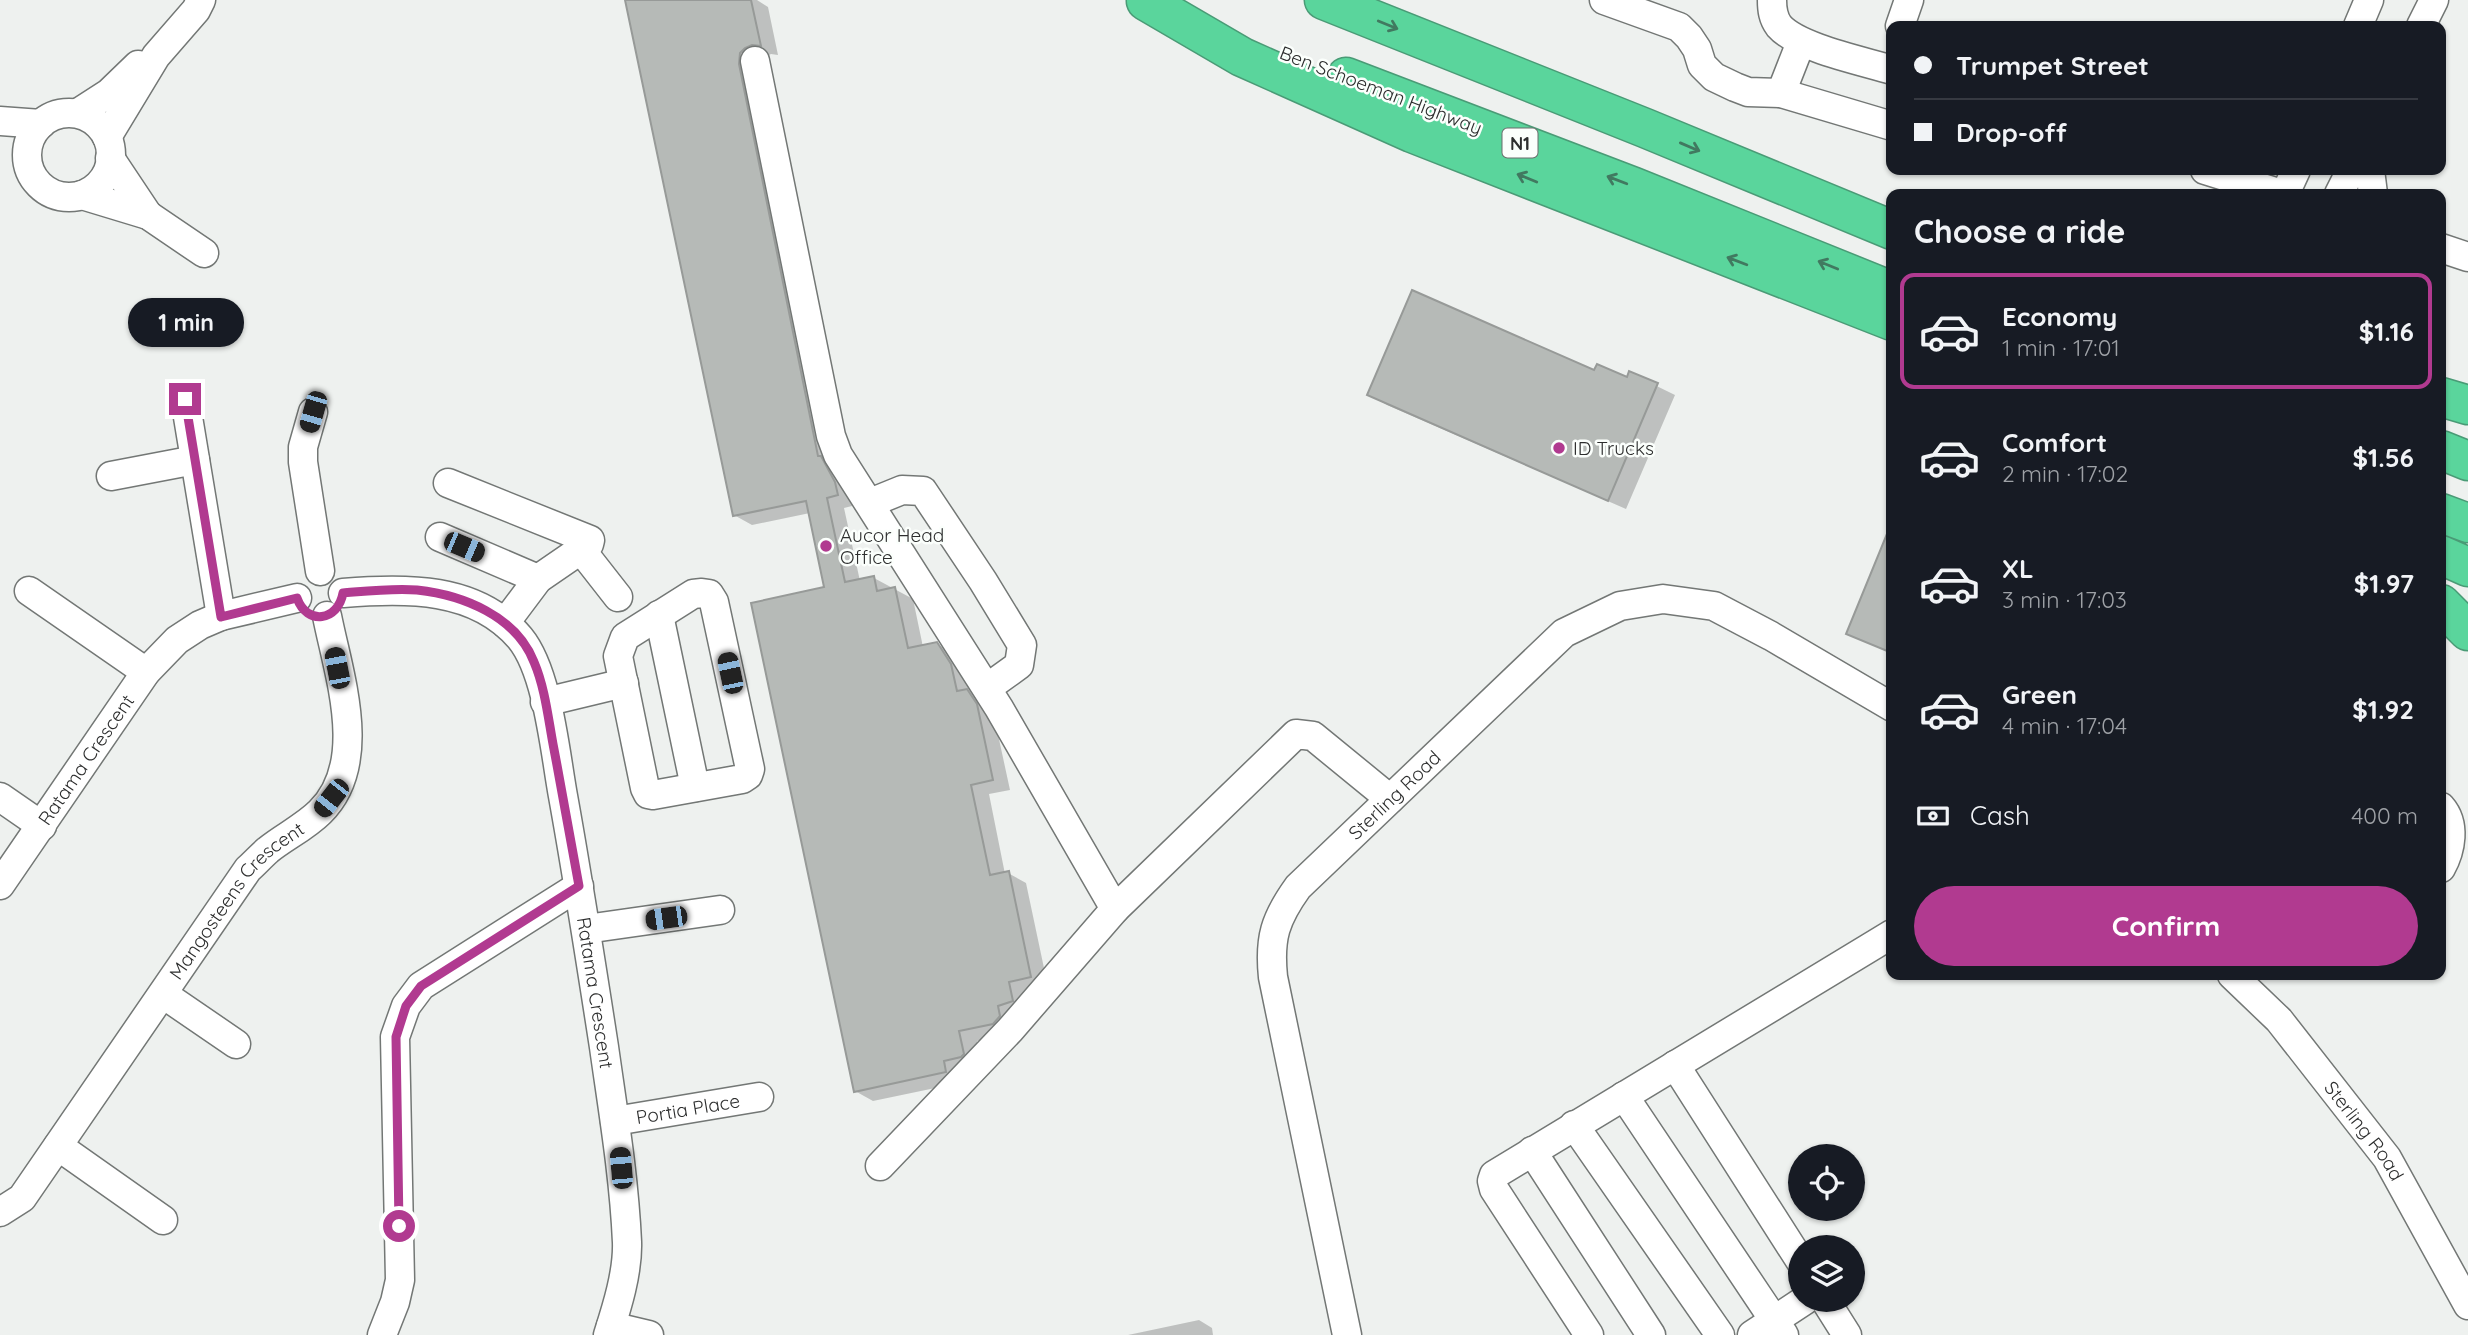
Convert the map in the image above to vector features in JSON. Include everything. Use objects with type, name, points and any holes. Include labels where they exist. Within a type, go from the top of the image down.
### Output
[{"type":"highway","points":[[1144,0],[1242,57],[1412,133],[1886,319]]},
{"type":"highway","name":"Ben Schoeman Highway","points":[[1144,0],[1634,187],[1886,289]]},
{"type":"highway","points":[[1324,0],[1886,228]]},
{"type":"highway","points":[[1735,167],[1793,176],[1886,203]]},
{"type":"highway","points":[[2446,398],[2468,404]]},
{"type":"highway","points":[[2446,452],[2468,461]]},
{"type":"highway","points":[[2446,515],[2468,523]]},
{"type":"highway","points":[[2446,557],[2468,567]]},
{"type":"highway","points":[[2446,609],[2468,631]]},
{"type":"street","points":[[78,113],[109,93],[129,75],[185,6],[186,0]]},
{"type":"street","points":[[148,215],[109,147],[95,122],[78,113],[52,116],[32,135],[27,148],[33,177],[44,189],[59,196],[82,195],[102,182],[109,168],[109,147],[156,56],[196,10],[201,0]]},
{"type":"street","points":[[1604,0],[1679,27],[1689,37],[1702,65],[1714,77],[1748,92],[1781,93],[1886,124]]},
{"type":"street","points":[[1772,0],[1774,18],[1801,42],[1886,62]]},
{"type":"street","points":[[1902,21],[1909,0]]},
{"type":"street","points":[[1918,21],[1924,0]]},
{"type":"street","points":[[2360,21],[2370,0]]},
{"type":"street","points":[[2424,21],[2434,0]]},
{"type":"street","points":[[1781,93],[1801,42]]},
{"type":"street","points":[[755,61],[831,436],[838,455],[987,688],[1115,909]]},
{"type":"street","points":[[0,121],[41,124]]},
{"type":"street","points":[[0,139],[28,163]]},
{"type":"street","points":[[2221,175],[2268,189]]},
{"type":"street","points":[[82,195],[148,215],[204,253]]},
{"type":"street","points":[[2446,250],[2468,257]]},
{"type":"street","points":[[185,399],[221,617]]},
{"type":"street","points":[[313,412],[303,447],[303,462],[320,570]]},
{"type":"street","points":[[111,476],[195,460]]},
{"type":"street","points":[[448,483],[588,538],[589,544],[582,551],[538,579],[505,623]]},
{"type":"street","points":[[870,503],[902,490],[923,491],[983,581],[1022,645],[1019,665],[987,688]]},
{"type":"street","points":[[440,537],[538,579]]},
{"type":"street","points":[[582,551],[618,597]]},
{"type":"street","points":[[320,570],[336,577],[335,605],[312,615],[300,605],[297,598],[302,579],[310,573],[320,570]]},
{"type":"street","name":"Ratama Crescent","points":[[335,605],[375,590],[417,590],[455,597],[482,608],[505,623],[521,640],[534,660],[545,702],[579,886],[615,1121],[627,1245],[622,1282],[610,1331]]},
{"type":"street","points":[[29,592],[146,672]]},
{"type":"street","points":[[693,594],[709,594],[714,602],[750,769],[748,775],[742,779],[648,794],[618,656],[625,637],[659,615],[693,594]]},
{"type":"street","name":"Ratama Crescent","points":[[0,885],[146,672],[177,640],[200,625],[221,617],[297,598]]},
{"type":"street","name":"Sterling Road","points":[[1347,1335],[1275,990],[1270,953],[1274,929],[1281,911],[1298,887],[1564,633],[1620,606],[1663,599],[1714,607],[1771,636],[1886,703]]},
{"type":"street","name":"Mangosteens Crescent","points":[[0,1212],[22,1198],[248,869],[268,850],[320,812],[331,798],[346,765],[349,745],[335,605]]},
{"type":"street","points":[[659,615],[695,787]]},
{"type":"street","points":[[545,702],[624,683]]},
{"type":"street","points":[[880,1166],[1010,1030],[1115,909],[1296,734],[1312,736],[1390,799]]},
{"type":"street","points":[[0,797],[42,826]]},
{"type":"street","points":[[2446,813],[2451,843],[2446,856]]},
{"type":"street","points":[[382,1335],[400,1280],[396,1037],[406,1006],[421,986],[579,886]]},
{"type":"street","points":[[586,929],[720,910]]},
{"type":"street","points":[[1589,1335],[1494,1189],[1494,1175],[1886,938]]},
{"type":"street","name":"Sterling Road","points":[[2237,980],[2279,1020],[2386,1158],[2468,1305]]},
{"type":"street","name":"Mangosteens Crescent","points":[[163,994],[236,1044]]},
{"type":"street","points":[[1675,1065],[1788,1242]]},
{"type":"street","points":[[1624,1096],[1771,1330],[1791,1312]]},
{"type":"street","name":"Portia Place","points":[[615,1121],[760,1097]]},
{"type":"street","points":[[1574,1125],[1720,1335]]},
{"type":"street","points":[[58,1146],[163,1220]]},
{"type":"street","points":[[1532,1151],[1651,1335]]},
{"type":"street","points":[[1833,1312],[1847,1335]]},
{"type":"street","points":[[610,1331],[649,1335]]},
{"type":"building","name":"Aucor Head Office","points":[[625,0],[751,0],[761,46],[752,45],[745,48],[740,53],[739,64],[818,456],[821,456],[835,482],[838,495],[827,498],[845,582],[874,576],[877,591],[895,587],[908,648],[937,642],[951,664],[957,691],[967,689],[977,704],[993,780],[971,785],[990,875],[1009,871],[1031,977],[1009,982],[1013,1001],[998,1006],[1000,1016],[993,1024],[959,1031],[964,1054],[944,1061],[946,1072],[854,1092],[751,603],[824,587],[806,501],[733,516]]},
{"type":"building","name":"ID Trucks","points":[[1412,290],[1594,370],[1597,364],[1627,377],[1629,371],[1658,383],[1608,501],[1367,395]]},
{"type":"building","points":[[1886,536],[1886,651],[1846,634]]},
{"type":"place","name":"ID Trucks","points":[[1559,448]]},
{"type":"place","name":"Aucor Head Office","points":[[826,546]]},
{"type":"route","points":[[185,399],[221,617],[297,598],[305,611],[319,617],[327,616],[336,611],[343,593],[375,590],[417,590],[455,597],[482,608],[505,623],[521,640],[534,660],[544,692],[579,886],[421,986],[406,1006],[396,1037],[399,1226]]}]
